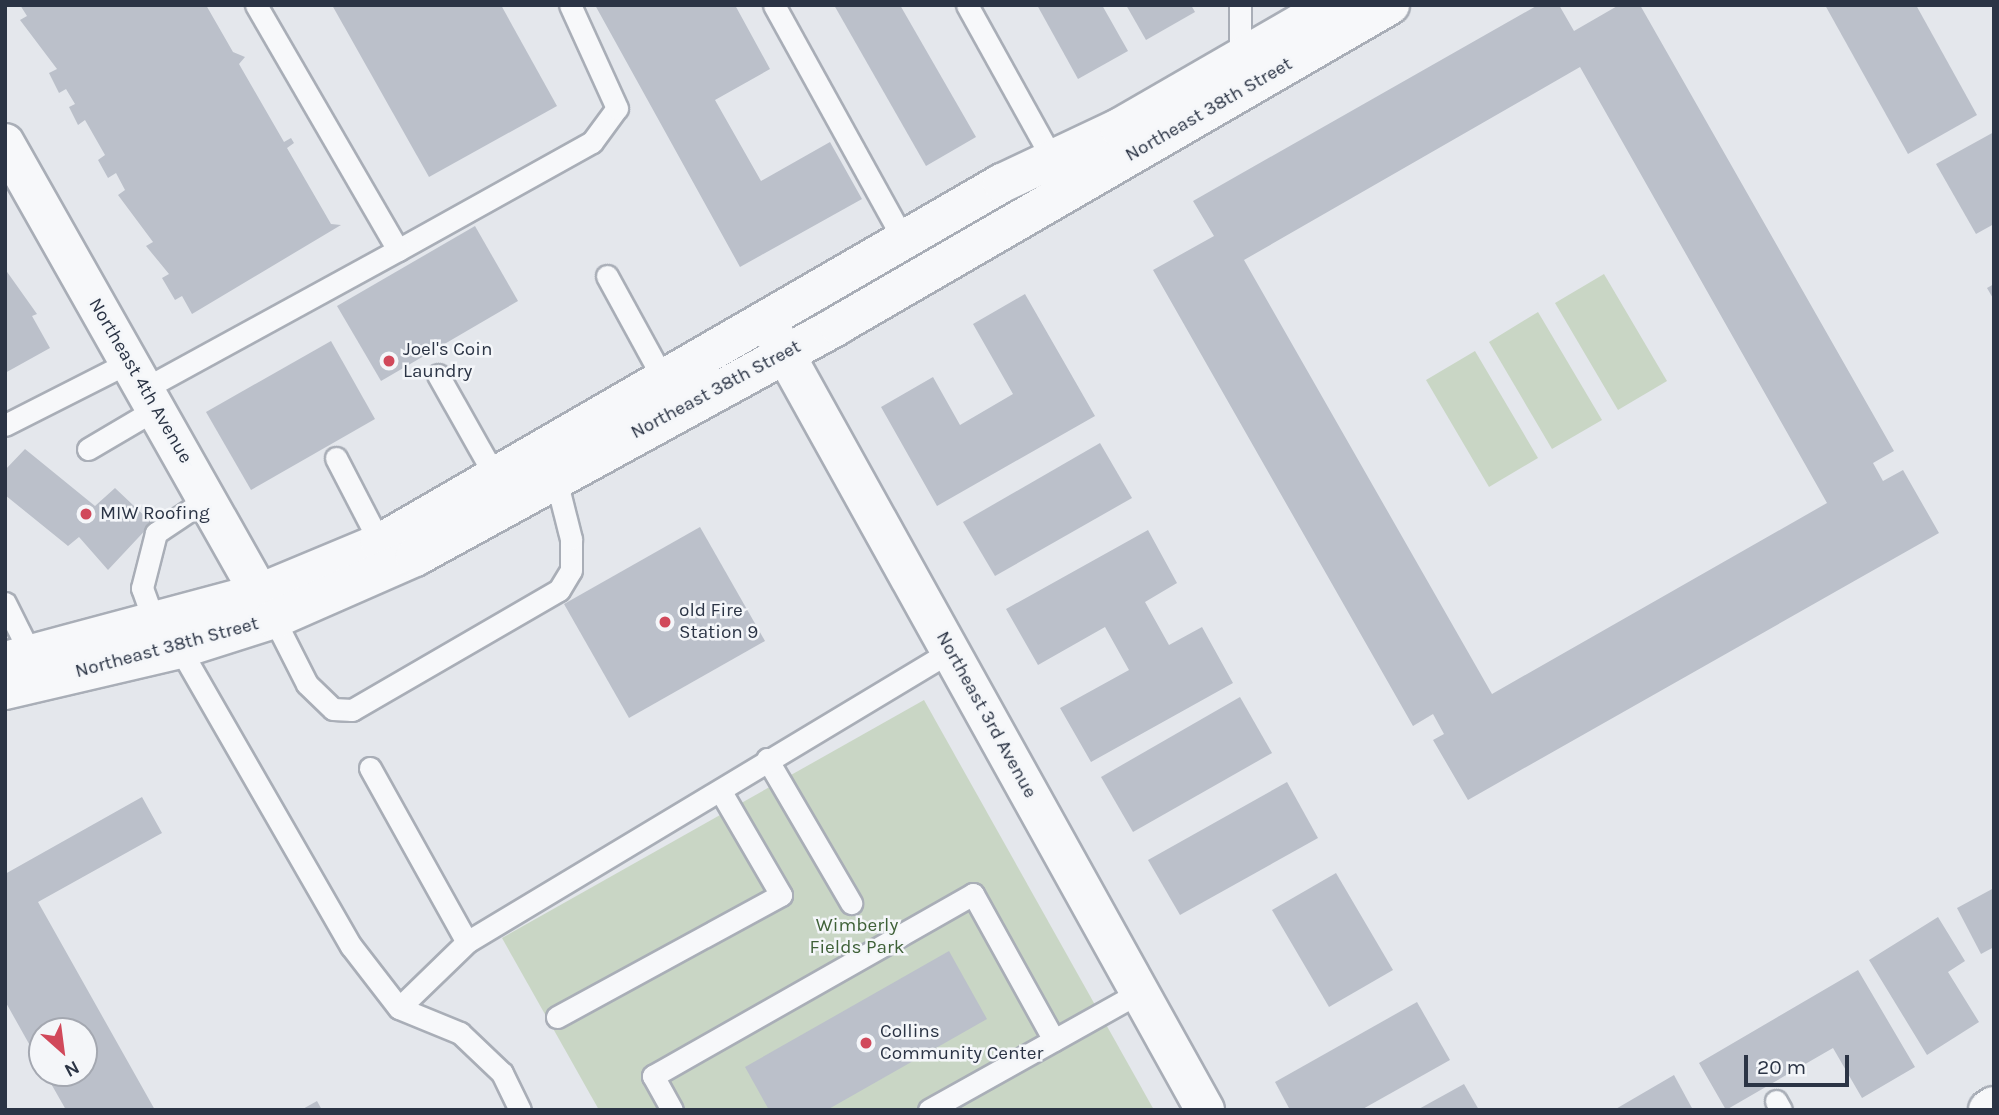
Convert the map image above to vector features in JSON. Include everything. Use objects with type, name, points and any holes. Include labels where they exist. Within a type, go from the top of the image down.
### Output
[{"type":"street","name":"Northeast 38th Street","points":[[268,606],[496,478],[551,461],[784,354],[1390,5]]},
{"type":"street","name":"Northeast 38th Street","points":[[5,690],[415,557],[664,380],[905,242],[1240,59],[1315,9]]},
{"type":"street","name":"Northeast 4th Avenue","points":[[5,143],[268,606]]},
{"type":"street","name":"Northeast 3rd Avenue","points":[[766,320],[1205,1110]]},
{"type":"street","name":"Northeast 38th Street","points":[[18,657],[171,636]]},
{"type":"street","points":[[1988,1110],[1994,1107]]},
{"type":"lane","points":[[256,5],[398,250]]},
{"type":"lane","points":[[5,425],[143,387],[592,142],[617,108],[570,5]]},
{"type":"lane","points":[[774,5],[905,242]]},
{"type":"lane","points":[[967,5],[1053,160]]},
{"type":"lane","points":[[1240,59],[1241,5]]},
{"type":"lane","points":[[607,276],[664,380]]},
{"type":"lane","points":[[438,375],[496,478]]},
{"type":"lane","points":[[88,449],[143,387]]},
{"type":"lane","points":[[336,458],[380,543]]},
{"type":"lane","points":[[268,606],[307,684],[333,709],[352,710],[558,590],[571,570],[571,549],[551,461]]},
{"type":"lane","points":[[208,498],[156,533],[146,555],[142,588],[351,947],[399,1008],[460,1032],[502,1073],[520,1110]]},
{"type":"lane","points":[[5,603],[18,657]]},
{"type":"lane","points":[[399,1008],[467,942],[721,792],[767,759],[951,651]]},
{"type":"lane","points":[[767,759],[850,903]]},
{"type":"lane","points":[[370,768],[467,942]]},
{"type":"lane","points":[[557,1017],[781,895],[721,792]]},
{"type":"lane","points":[[672,1110],[653,1076],[973,894],[1055,1040]]},
{"type":"lane","points":[[929,1110],[1140,992]]},
{"type":"green space","points":[[1604,274],[1667,381],[1618,410],[1555,303]]},
{"type":"green space","points":[[1538,312],[1602,420],[1552,449],[1489,342]]},
{"type":"green space","points":[[1475,351],[1538,458],[1489,487],[1426,380]]},
{"type":"green space","name":"Wimberly Fields Park","points":[[924,700],[1154,1110],[599,1110],[502,938]]},
{"type":"building","points":[[20,5],[206,5],[233,52],[245,57],[239,64],[284,142],[291,138],[294,143],[287,148],[331,224],[341,225],[192,314],[182,296],[175,300],[162,278],[169,274],[146,246],[153,242],[118,195],[125,190],[116,173],[108,178],[98,160],[105,155],[85,120],[78,125],[69,107],[75,104],[66,89],[59,93],[49,73],[57,69],[20,20],[27,16]]},
{"type":"building","points":[[332,5],[501,5],[557,106],[429,177]]},
{"type":"building","points":[[595,5],[735,5],[770,69],[715,100],[761,181],[830,142],[862,199],[740,267]]},
{"type":"building","points":[[834,5],[900,5],[976,137],[926,166]]},
{"type":"building","points":[[1037,5],[1102,5],[1128,51],[1078,79]]},
{"type":"building","points":[[1126,5],[1191,5],[1195,12],[1146,40]]},
{"type":"building","points":[[1538,5],[1559,5],[1574,31],[1619,5],[1640,5],[1894,451],[1873,463],[1883,481],[1903,470],[1939,533],[1468,800],[1433,740],[1444,734],[1433,714],[1413,726],[1153,270],[1214,236],[1193,201]],"holes":[[[1580,67],[1827,503],[1492,694],[1244,260]]]},
{"type":"building","points":[[1825,5],[1916,5],[1977,115],[1908,154]]},
{"type":"building","points":[[1994,132],[1994,224],[1976,234],[1936,164]]},
{"type":"building","points":[[475,226],[518,301],[381,381],[337,306]]},
{"type":"building","points":[[5,269],[37,314],[32,316],[50,348],[5,373]]},
{"type":"building","points":[[1994,284],[1994,300],[1987,288]]},
{"type":"building","points":[[1025,294],[1095,416],[937,506],[881,407],[933,377],[960,425],[1013,394],[973,324]]},
{"type":"building","points":[[331,341],[375,419],[251,490],[206,412]]},
{"type":"building","points":[[1100,443],[1132,498],[995,576],[963,522]]},
{"type":"building","name":"MIW Roofing","points":[[25,449],[95,506],[115,488],[152,523],[108,570],[79,537],[68,546],[5,495],[5,470]]},
{"type":"building","name":"old Fire Station 9","points":[[700,527],[765,641],[629,718],[564,604]]},
{"type":"building","points":[[1148,530],[1177,583],[1145,602],[1169,645],[1202,627],[1233,683],[1091,762],[1060,708],[1129,670],[1105,627],[1038,665],[1006,609]]},
{"type":"building","points":[[1240,697],[1272,753],[1133,832],[1101,777]]},
{"type":"building","points":[[1287,782],[1318,838],[1180,915],[1148,860]]},
{"type":"building","points":[[142,797],[162,833],[38,902],[155,1110],[66,1110],[53,1087],[98,1087],[98,1017],[28,1017],[28,1042],[5,1001],[5,874]]},
{"type":"building","points":[[1336,873],[1393,970],[1329,1007],[1272,910]]},
{"type":"building","points":[[1994,888],[1994,947],[1981,954],[1957,908]]},
{"type":"building","points":[[1938,917],[1965,961],[1948,972],[1979,1022],[1927,1055],[1869,960]]},
{"type":"building","name":"Collins Community Center","points":[[949,951],[987,1019],[827,1110],[769,1110],[745,1067]]},
{"type":"building","points":[[1858,970],[1915,1067],[1862,1098],[1833,1048],[1726,1110],[1699,1063]]},
{"type":"building","points":[[1417,1002],[1450,1060],[1361,1110],[1290,1110],[1275,1082]]},
{"type":"building","points":[[1674,1075],[1693,1110],[1614,1110]]},
{"type":"building","points":[[1464,1084],[1479,1110],[1417,1110]]},
{"type":"building","points":[[317,1101],[322,1110],[301,1110]]},
{"type":"place","name":"Joel's Coin Laundry","points":[[389,361]]},
{"type":"place","name":"MIW Roofing","points":[[86,514]]},
{"type":"place","name":"old Fire Station 9","points":[[665,622]]},
{"type":"place","name":"Collins Community Center","points":[[866,1043]]}]
